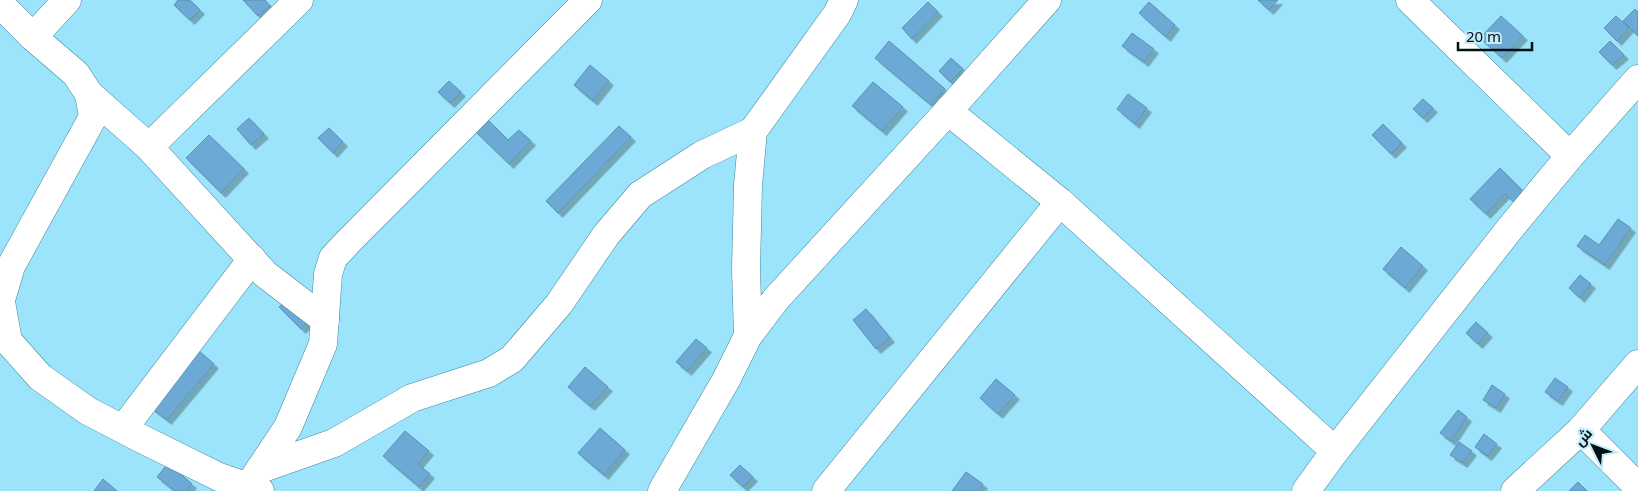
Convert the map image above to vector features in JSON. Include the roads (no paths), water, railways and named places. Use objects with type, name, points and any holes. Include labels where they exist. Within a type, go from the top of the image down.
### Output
[{"type":"street","points":[[34,37],[68,0]]},
{"type":"street","points":[[150,147],[299,0]]},
{"type":"street","points":[[256,483],[288,427],[323,344],[328,274],[334,258],[588,0]]},
{"type":"street","points":[[89,94],[94,117],[11,266],[0,303],[8,341],[40,377],[88,410],[213,484],[256,483],[334,443],[412,398],[489,373],[512,358],[558,304],[606,235],[640,195],[702,155],[753,131],[837,14],[844,0]]},
{"type":"street","points":[[662,491],[726,380],[748,336],[776,299],[948,111],[1046,0]]},
{"type":"street","points":[[1410,0],[1570,156]]},
{"type":"street","points":[[0,4],[76,74],[89,94],[150,147],[265,274],[325,320]]},
{"type":"street","points":[[1306,491],[1335,451],[1512,226],[1570,156],[1638,79]]},
{"type":"street","points":[[948,111],[1060,202],[1335,451]]},
{"type":"street","points":[[748,336],[746,269],[748,185],[753,131]]},
{"type":"street","points":[[826,491],[1060,202]]},
{"type":"street","points":[[123,429],[252,259]]},
{"type":"street","points":[[1515,491],[1580,430],[1638,364]]},
{"type":"street","points":[[1580,430],[1638,487]]}]
